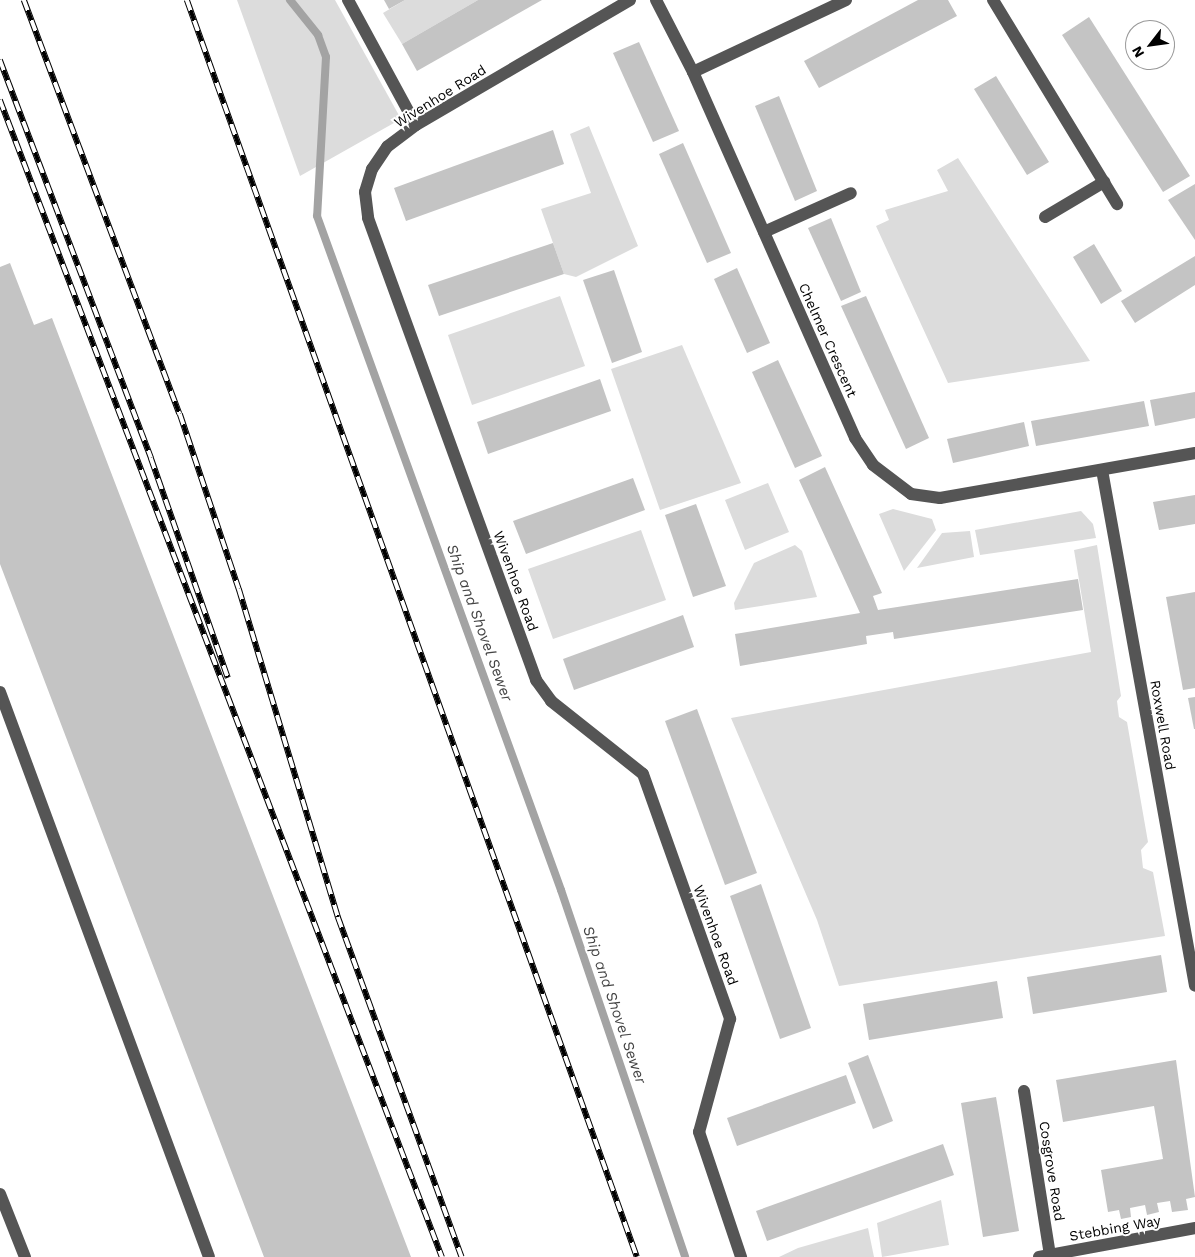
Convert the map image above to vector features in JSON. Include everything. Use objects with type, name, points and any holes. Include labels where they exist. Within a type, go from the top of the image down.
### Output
[{"type":"street","points":[[348,0],[416,125]]},
{"type":"street","name":"Wivenhoe Road","points":[[630,0],[416,125],[387,147],[372,169],[365,192],[368,218],[536,680],[551,701],[643,774],[730,1020],[699,1132],[741,1257]]},
{"type":"street","name":"Chelmer Crescent","points":[[656,0],[692,72],[855,438],[873,465],[890,481],[911,494],[940,498],[1195,453]]},
{"type":"street","points":[[692,72],[846,0]]},
{"type":"street","points":[[993,0],[1117,204]]},
{"type":"street","points":[[1046,217],[1104,182]]},
{"type":"street","points":[[764,232],[851,193]]},
{"type":"street","name":"Roxwell Road","points":[[1102,470],[1195,986]]},
{"type":"street","points":[[0,692],[209,1257]]},
{"type":"street","name":"Cosgrove Road","points":[[1024,1091],[1045,1256]]},
{"type":"street","points":[[0,1194],[24,1257]]},
{"type":"street","name":"Stebbing Way","points":[[1045,1256],[1195,1228]]},
{"type":"shaded area","points":[[237,0],[335,0],[401,119],[300,176]]},
{"type":"shaded area","points":[[405,0],[478,0],[402,44],[383,13]]},
{"type":"shaded area","points":[[589,126],[638,246],[576,277],[564,274],[541,209],[591,193],[570,134]]},
{"type":"shaded area","points":[[958,158],[1090,361],[948,383],[876,226],[889,220],[885,210],[948,191],[937,170]]},
{"type":"shaded area","points":[[560,296],[585,366],[472,405],[448,335]]},
{"type":"shaded area","points":[[682,345],[741,483],[660,510],[611,369]]},
{"type":"shaded area","points":[[768,483],[789,532],[745,550],[725,500]]},
{"type":"shaded area","points":[[893,509],[932,519],[936,530],[904,571],[879,514]]},
{"type":"shaded area","points":[[1081,511],[1093,524],[1096,538],[980,555],[975,530]]},
{"type":"shaded area","points":[[641,530],[666,600],[553,639],[528,569]]},
{"type":"shaded area","points":[[970,531],[974,557],[917,568],[942,533]]},
{"type":"shaded area","points":[[795,545],[802,551],[817,597],[735,610],[734,603],[754,563]]},
{"type":"shaded area","points":[[1097,545],[1121,696],[1117,701],[1119,717],[1127,722],[1148,842],[1141,850],[1143,868],[1153,872],[1165,936],[839,986],[817,920],[731,718],[1091,652],[1074,550]]},
{"type":"shaded area","points":[[941,1200],[949,1245],[882,1257],[877,1223]]},
{"type":"shaded area","points":[[868,1228],[874,1257],[779,1257],[798,1248]]},
{"type":"building","points":[[384,0],[405,0],[389,9]]},
{"type":"building","points":[[478,0],[542,0],[417,71],[402,44]]},
{"type":"building","points":[[918,0],[948,0],[957,16],[819,88],[804,61]]},
{"type":"building","points":[[1089,17],[1190,176],[1163,192],[1062,35]]},
{"type":"building","points":[[639,42],[679,131],[653,142],[613,53]]},
{"type":"building","points":[[996,76],[1049,162],[1027,175],[974,89]]},
{"type":"building","points":[[779,96],[817,191],[795,201],[755,106]]},
{"type":"building","points":[[553,130],[564,164],[406,221],[394,188]]},
{"type":"building","points":[[683,143],[731,253],[707,263],[659,154]]},
{"type":"building","points":[[1195,184],[1195,240],[1168,200]]},
{"type":"building","points":[[831,218],[861,292],[841,301],[808,228]]},
{"type":"building","points":[[553,243],[564,274],[439,316],[428,285]]},
{"type":"building","points":[[1094,244],[1122,291],[1101,304],[1073,257]]},
{"type":"building","points":[[1195,256],[1195,285],[1135,323],[1121,301]]},
{"type":"building","points":[[10,263],[34,325],[52,318],[411,1257],[264,1257],[0,564],[0,267]]},
{"type":"building","points":[[737,268],[770,343],[747,353],[714,279]]},
{"type":"building","points":[[614,270],[642,352],[612,363],[583,280]]},
{"type":"building","points":[[866,296],[929,438],[906,449],[841,306]]},
{"type":"building","points":[[778,360],[822,456],[795,468],[752,372]]},
{"type":"building","points":[[600,379],[611,411],[488,454],[477,422]]},
{"type":"building","points":[[1195,392],[1195,418],[1155,426],[1150,400]]},
{"type":"building","points":[[1144,401],[1149,426],[1036,446],[1031,421]]},
{"type":"building","points":[[1024,422],[1029,446],[953,463],[947,439]]},
{"type":"building","points":[[825,467],[882,593],[873,596],[878,610],[1078,579],[1083,610],[894,639],[893,632],[866,636],[867,644],[740,666],[735,634],[860,613],[799,480]]},
{"type":"building","points":[[633,478],[645,510],[526,554],[513,521]]},
{"type":"building","points":[[1195,495],[1195,524],[1159,530],[1153,502]]},
{"type":"building","points":[[696,504],[726,586],[693,597],[665,515]]},
{"type":"building","points":[[1195,592],[1195,688],[1183,690],[1166,597]]},
{"type":"building","points":[[683,615],[694,647],[574,690],[563,659]]},
{"type":"building","points":[[1195,697],[1195,729],[1194,729],[1188,698]]},
{"type":"building","points":[[697,709],[757,873],[725,885],[665,721]]},
{"type":"building","points":[[761,884],[811,1028],[780,1039],[730,896]]},
{"type":"building","points":[[1161,955],[1167,992],[1033,1014],[1027,977]]},
{"type":"building","points":[[997,981],[1003,1018],[869,1040],[863,1004]]},
{"type":"building","points":[[868,1055],[893,1121],[873,1129],[848,1063]]},
{"type":"building","points":[[1176,1060],[1195,1197],[1186,1199],[1188,1210],[1172,1212],[1170,1201],[1157,1203],[1159,1212],[1147,1215],[1145,1205],[1130,1208],[1131,1217],[1121,1219],[1119,1210],[1108,1212],[1101,1170],[1163,1159],[1154,1106],[1063,1122],[1056,1080]]},
{"type":"building","points":[[846,1075],[856,1103],[737,1146],[727,1118]]},
{"type":"building","points":[[996,1097],[1019,1231],[983,1237],[961,1103]]},
{"type":"building","points":[[943,1144],[954,1175],[767,1241],[756,1211]]},
{"type":"waterway","name":"Ship and Shovel Sewer","points":[[290,0],[318,35],[326,57],[317,216],[561,890],[685,1257]]},
{"type":"railway","points":[[24,0],[180,414],[239,589],[338,917],[462,1257]]},
{"type":"railway","points":[[187,0],[637,1257]]},
{"type":"railway","points":[[0,60],[151,458],[228,678]]},
{"type":"railway","points":[[0,100],[442,1257]]}]
